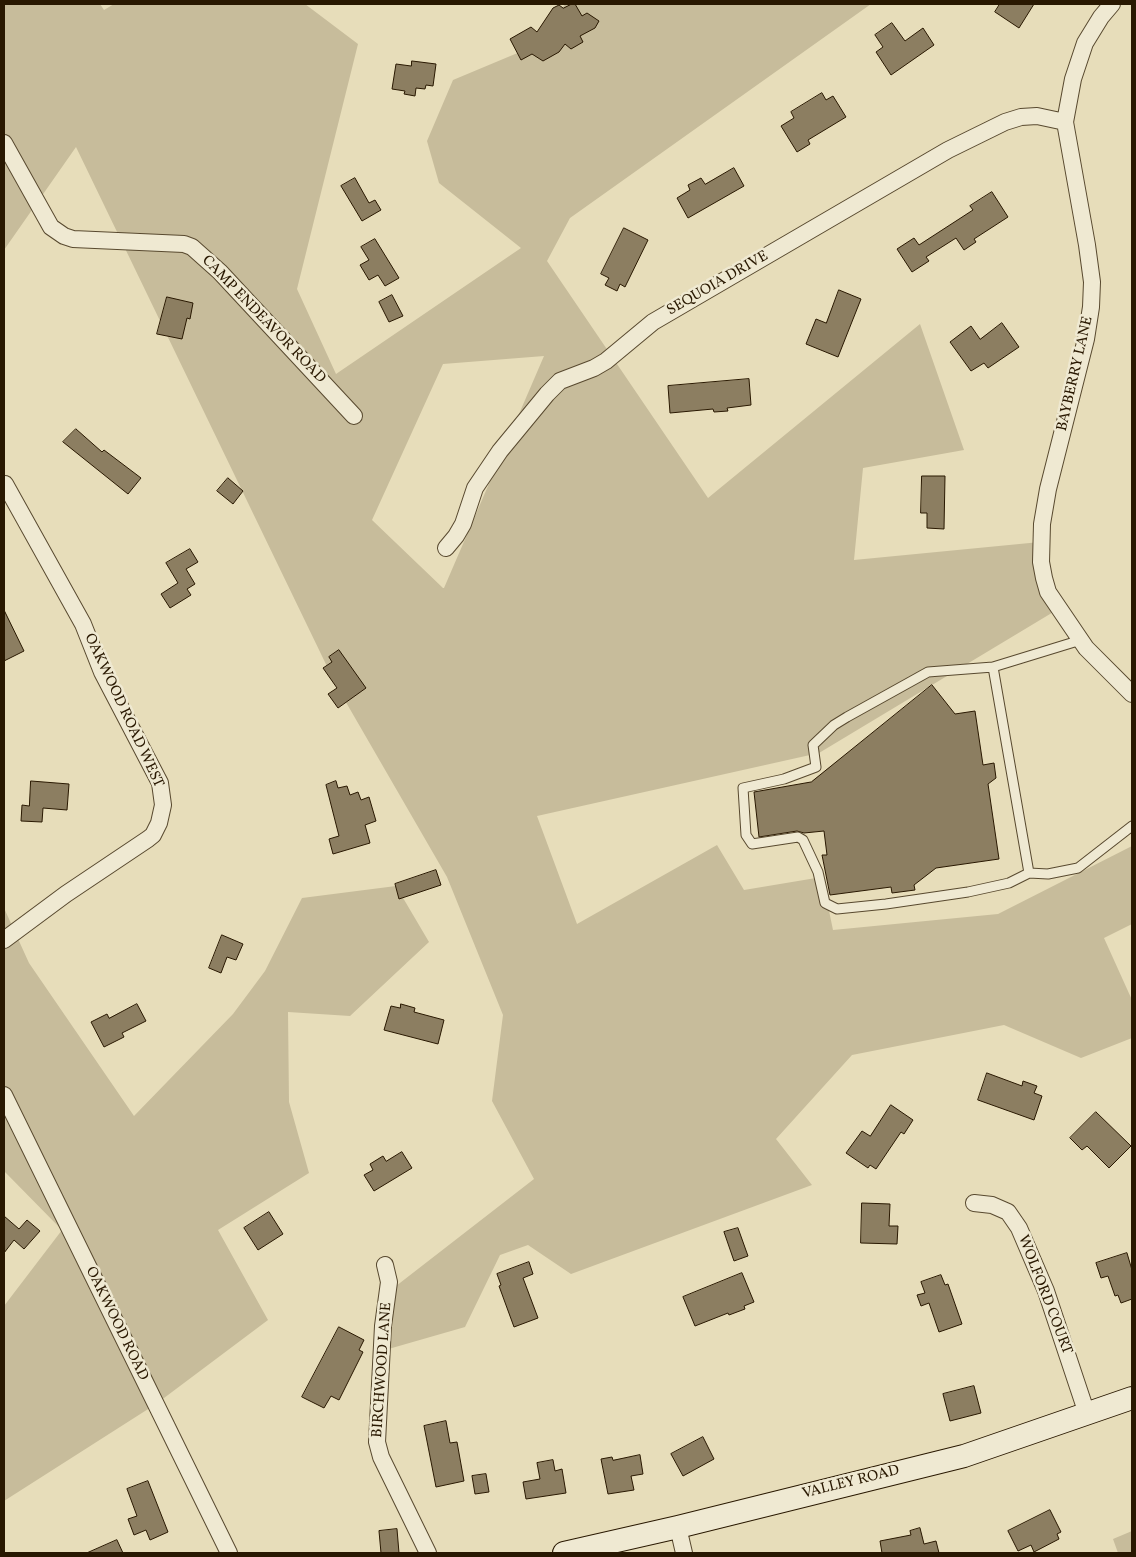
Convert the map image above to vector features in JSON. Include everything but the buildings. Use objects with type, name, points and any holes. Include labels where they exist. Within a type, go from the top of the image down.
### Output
[{"type":"main road","name":"VALLEY ROAD","points":[[564,1553],[678,1527],[964,1456],[1132,1398]]},
{"type":"street","name":"BAYBERRY LANE","points":[[1112,4],[1101,17],[1085,43],[1073,79],[1065,122],[1087,245],[1092,282],[1091,307],[1086,339],[1048,489],[1042,524],[1041,562],[1048,592],[1086,648],[1132,694]]},
{"type":"street","name":"SEQUOIA DRIVE","points":[[446,548],[460,530],[475,488],[495,458],[547,394],[560,381],[594,368],[606,361],[653,322],[948,150],[1005,122],[1021,117],[1037,116],[1065,122]]},
{"type":"street","name":"CAMP ENDEAVOR ROAD","points":[[4,143],[51,227],[64,236],[73,239],[184,244],[192,247],[220,272],[354,416]]},
{"type":"street","name":"OAKWOOD ROAD WEST","points":[[4,484],[83,624],[102,672],[160,783],[163,805],[159,823],[148,840],[66,894],[4,940]]},
{"type":"street","name":"OAKWOOD ROAD","points":[[4,1095],[229,1553]]},
{"type":"street","name":"WOLFORD COURT","points":[[974,1203],[992,1205],[1008,1212],[1019,1228],[1046,1292],[1087,1414]]},
{"type":"street","name":"BIRCHWOOD LANE","points":[[385,1265],[389,1282],[383,1326],[377,1442],[381,1457],[428,1553]]},
{"type":"street","points":[[678,1527],[684,1553]]},
{"type":"lane","points":[[1081,640],[993,667],[928,672],[834,726],[813,745],[816,767],[802,774],[742,788],[746,835],[752,844],[798,837],[803,840],[818,872],[825,903],[837,909],[968,892],[1009,883],[1029,873],[1048,874],[1078,868],[1132,826]]},
{"type":"lane","points":[[993,667],[1029,873]]},
{"type":"shaded area","points":[[4,4],[100,4],[104,10],[114,4],[305,4],[358,44],[297,289],[336,374],[521,248],[439,183],[427,141],[453,80],[539,44],[565,4],[871,4],[570,218],[547,261],[708,498],[920,324],[964,450],[863,468],[854,560],[1040,542],[1060,608],[819,753],[537,816],[577,924],[717,845],[744,890],[822,877],[833,930],[998,914],[1132,846],[1132,924],[1104,938],[1132,1000],[1132,1038],[1081,1058],[1004,1025],[852,1055],[776,1139],[812,1185],[571,1274],[528,1245],[500,1255],[465,1327],[385,1350],[387,1293],[534,1179],[492,1101],[503,1015],[447,877],[336,685],[76,147],[4,250]],"holes":[[[544,356],[444,588],[372,520],[443,364]]]},
{"type":"shaded area","points":[[396,886],[429,942],[350,1016],[288,1012],[289,1102],[309,1173],[218,1230],[268,1320],[156,1404],[4,1501],[4,1306],[62,1230],[4,1171],[4,908],[29,963],[134,1116],[233,1014],[265,971],[302,898]]},
{"type":"shaded area","points":[[1132,1531],[1132,1553],[1118,1553],[1113,1539]]}]
